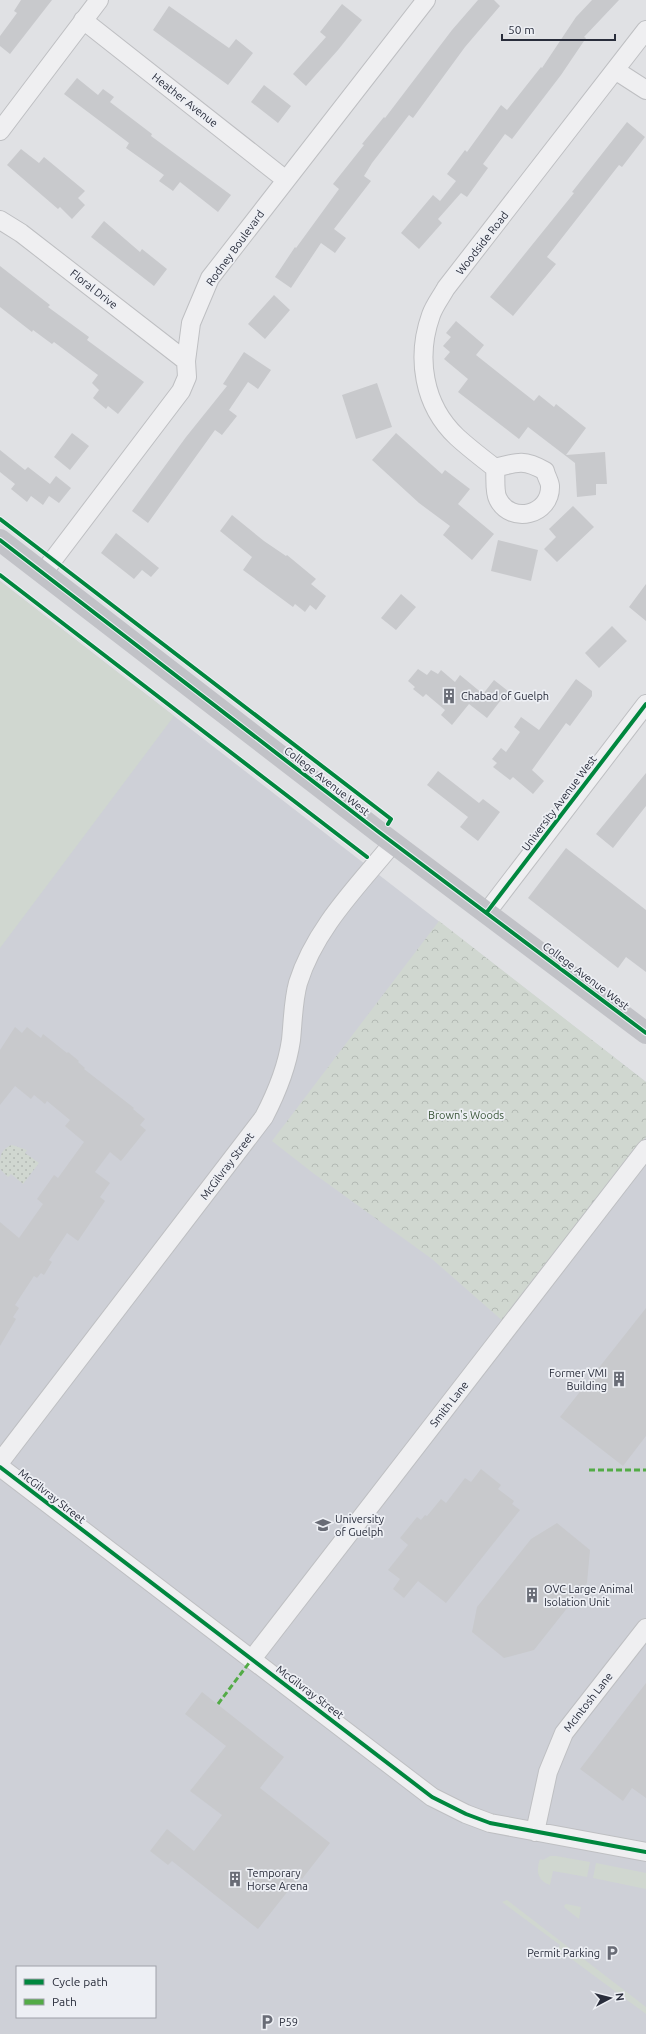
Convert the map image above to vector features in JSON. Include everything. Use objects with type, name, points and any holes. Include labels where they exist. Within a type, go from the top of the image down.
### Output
[{"type":"main road","name":"College Avenue West","points":[[0,540],[393,843],[487,912],[646,1033]]},
{"type":"street","points":[[0,131],[99,0]]},
{"type":"street","name":"Rodney Boulevard","points":[[43,573],[181,391],[187,377],[186,361],[190,323],[210,278],[426,0]]},
{"type":"street","name":"Heather Avenue","points":[[83,20],[286,180]]},
{"type":"street","name":"Woodside Road","points":[[495,468],[456,436],[442,420],[429,392],[423,369],[423,340],[431,313],[446,288],[646,30]]},
{"type":"street","points":[[615,70],[646,90]]},
{"type":"street","name":"Floral Drive","points":[[0,220],[21,233],[186,361]]},
{"type":"street","name":"University Avenue West","points":[[487,912],[646,704]]},
{"type":"street","name":"McGilvray Street","points":[[0,1462],[264,1117],[278,1089],[286,1067],[297,988],[308,957],[328,922],[393,843]]},
{"type":"street","name":"Smith Lane","points":[[252,1659],[646,1149]]},
{"type":"street","name":"McGilvray Street","points":[[0,1467],[432,1797],[478,1819],[535,1832],[646,1852]]},
{"type":"street","name":"McIntosh Lane","points":[[535,1832],[548,1772],[564,1733],[646,1628]]},
{"type":"shaded area","name":"University of Guelph","points":[[0,581],[646,1082],[646,2034],[0,2034]]},
{"type":"green space","points":[[0,581],[174,716],[0,948]]},
{"type":"green space","name":"Brown's Woods","points":[[439,921],[646,1082],[646,1137],[504,1322],[432,1259],[313,1173],[272,1141]]},
{"type":"green space","points":[[12,1145],[27,1150],[25,1153],[39,1163],[23,1184],[11,1174],[8,1177],[0,1169],[0,1161],[3,1151]]},
{"type":"green space","points":[[550,1856],[590,1862],[587,1877],[553,1871],[550,1885],[542,1881],[538,1871],[540,1859],[543,1860]]},
{"type":"green space","points":[[596,1863],[646,1873],[646,1889],[593,1878]]},
{"type":"green space","points":[[507,1900],[646,2007],[646,2014],[558,1949],[560,1945],[502,1902]]},
{"type":"green space","points":[[566,1904],[581,1907],[579,1919],[565,1908],[564,1906]]},
{"type":"building","points":[[21,0],[52,0],[10,54],[0,46],[0,36],[17,13],[14,11]]},
{"type":"building","points":[[478,0],[494,0],[500,6],[465,47],[413,118],[409,115],[372,163],[364,176],[371,181],[334,229],[346,238],[335,253],[321,243],[291,288],[275,277],[295,247],[296,248],[339,189],[333,184],[364,145],[362,144],[384,117],[385,118],[452,30]]},
{"type":"building","points":[[592,0],[619,0],[584,37],[586,38],[561,75],[512,139],[505,134],[483,164],[488,168],[467,197],[461,193],[438,219],[442,223],[419,249],[401,233],[433,195],[440,201],[456,181],[447,174],[465,150],[467,152],[501,105],[507,110],[541,67],[542,68],[576,17]]},
{"type":"building","points":[[342,4],[362,20],[306,86],[293,74],[326,37],[320,32]]},
{"type":"building","points":[[169,6],[229,48],[236,39],[253,53],[228,85],[153,30]]},
{"type":"building","points":[[77,78],[98,95],[103,89],[114,97],[110,102],[152,134],[151,136],[231,195],[218,212],[180,182],[173,191],[159,181],[164,175],[126,148],[129,143],[64,94]]},
{"type":"building","points":[[264,85],[291,106],[278,123],[251,102]]},
{"type":"building","points":[[627,122],[645,137],[622,167],[619,165],[547,257],[556,264],[513,316],[490,297],[574,193],[572,192]]},
{"type":"building","points":[[21,149],[39,163],[44,157],[85,191],[78,198],[85,205],[72,219],[60,207],[58,209],[7,165]]},
{"type":"building","points":[[104,221],[140,252],[142,249],[167,269],[154,286],[91,237]]},
{"type":"building","points":[[0,266],[50,305],[48,307],[89,337],[87,340],[144,382],[118,414],[108,406],[106,409],[93,398],[99,390],[92,383],[98,375],[54,342],[52,344],[33,330],[32,332],[0,307]]},
{"type":"building","points":[[274,295],[290,310],[265,339],[248,324]]},
{"type":"building","points":[[456,321],[484,345],[476,355],[534,401],[539,395],[554,407],[556,404],[586,428],[566,455],[605,452],[607,484],[596,484],[596,495],[577,497],[575,463],[528,427],[519,439],[458,392],[468,379],[444,359],[450,352],[443,346],[451,337],[446,333]]},
{"type":"building","points":[[244,352],[271,370],[258,389],[248,382],[229,410],[237,416],[222,435],[215,430],[148,523],[132,511],[186,437],[227,386],[223,384]]},
{"type":"building","points":[[377,383],[392,427],[356,439],[342,395]]},
{"type":"building","points":[[72,433],[89,446],[70,470],[54,457]]},
{"type":"building","points":[[396,433],[442,474],[445,470],[470,489],[458,504],[494,534],[472,560],[443,535],[450,526],[419,503],[372,460]]},
{"type":"building","points":[[0,450],[25,470],[28,467],[50,484],[56,476],[71,488],[59,503],[49,496],[43,505],[31,496],[27,502],[11,489],[15,484],[0,472]]},
{"type":"building","points":[[573,506],[594,527],[557,562],[544,549],[556,537],[549,529]]},
{"type":"building","points":[[232,515],[264,541],[286,556],[287,555],[316,579],[311,584],[326,596],[316,610],[310,605],[305,612],[295,604],[293,607],[243,570],[252,557],[220,531]]},
{"type":"building","points":[[116,533],[159,568],[151,577],[142,570],[134,579],[101,553]]},
{"type":"building","points":[[498,540],[538,550],[531,581],[491,571]]},
{"type":"building","points":[[646,584],[646,621],[629,607]]},
{"type":"building","points":[[401,594],[416,607],[396,630],[381,618]]},
{"type":"building","points":[[612,626],[627,641],[599,668],[585,653]]},
{"type":"building","name":"Chabad of Guelph","points":[[418,669],[427,675],[431,670],[438,674],[441,670],[455,682],[460,675],[483,694],[494,680],[508,691],[487,718],[469,704],[452,725],[441,715],[445,710],[426,694],[423,697],[413,689],[415,687],[408,681]]},
{"type":"building","points":[[576,679],[592,691],[592,696],[570,726],[566,723],[532,770],[544,781],[533,794],[513,777],[510,780],[493,767],[497,763],[492,759],[501,748],[506,752],[520,732],[514,727],[521,717],[539,730]]},
{"type":"building","points":[[438,771],[479,803],[483,799],[500,812],[478,841],[460,827],[468,817],[427,785]]},
{"type":"building","points":[[646,773],[646,806],[613,848],[596,834]]},
{"type":"building","points":[[566,848],[646,910],[646,972],[626,957],[618,968],[528,898]]},
{"type":"building","points":[[15,1027],[22,1033],[27,1027],[41,1038],[43,1034],[67,1053],[68,1052],[79,1061],[78,1062],[85,1068],[84,1069],[134,1108],[133,1109],[145,1119],[140,1125],[146,1130],[121,1161],[110,1152],[95,1172],[110,1183],[100,1197],[105,1201],[78,1241],[67,1233],[49,1260],[52,1262],[44,1275],[41,1273],[37,1278],[34,1276],[15,1305],[19,1308],[13,1317],[16,1319],[0,1346],[0,1222],[19,1238],[43,1204],[37,1199],[54,1175],[58,1178],[84,1142],[65,1126],[70,1120],[47,1101],[45,1104],[34,1095],[31,1099],[15,1086],[0,1105],[0,1050]]},
{"type":"building","name":"Former VMI Building","points":[[646,1308],[646,1436],[623,1466],[560,1417]]},
{"type":"building","points":[[481,1469],[501,1485],[498,1489],[514,1501],[512,1504],[520,1510],[446,1603],[418,1581],[404,1598],[393,1589],[400,1579],[388,1570],[408,1545],[400,1538],[417,1517],[421,1520],[425,1515],[427,1516],[441,1499],[446,1503],[465,1478],[471,1482]]},
{"type":"building","name":"OVC Large Animal Isolation Unit","points":[[557,1523],[590,1550],[587,1583],[534,1650],[504,1658],[472,1632],[477,1607],[531,1539]]},
{"type":"building","points":[[646,1683],[646,1798],[632,1788],[623,1801],[580,1769]]},
{"type":"building","points":[[202,1692],[284,1757],[260,1788],[330,1843],[302,1879],[299,1877],[258,1929],[172,1861],[168,1865],[150,1851],[167,1829],[194,1851],[222,1815],[190,1791],[226,1746],[185,1714]]},
{"type":"marked path","points":[[589,1470],[646,1470]]},
{"type":"marked path","points":[[218,1704],[252,1659]]},
{"type":"cycle path","points":[[0,519],[391,819],[388,824]]},
{"type":"cycle path","points":[[0,540],[380,833],[646,1033]]},
{"type":"cycle path","points":[[0,575],[367,857]]},
{"type":"cycle path","points":[[487,912],[646,704]]},
{"type":"cycle path","points":[[0,1467],[432,1797],[466,1814],[490,1823],[646,1852]]},
{"type":"place","name":"Chabad of Guelph","points":[[449,696]]},
{"type":"place","name":"Former VMI Building","points":[[619,1379]]},
{"type":"place","name":"University of Guelph","points":[[323,1525]]},
{"type":"place","name":"OVC Large Animal Isolation Unit","points":[[532,1595]]},
{"type":"place","name":"Temporary Horse Arena","points":[[235,1879]]},
{"type":"place","name":"Permit Parking","points":[[612,1953]]},
{"type":"place","name":"P59","points":[[267,2022]]}]
